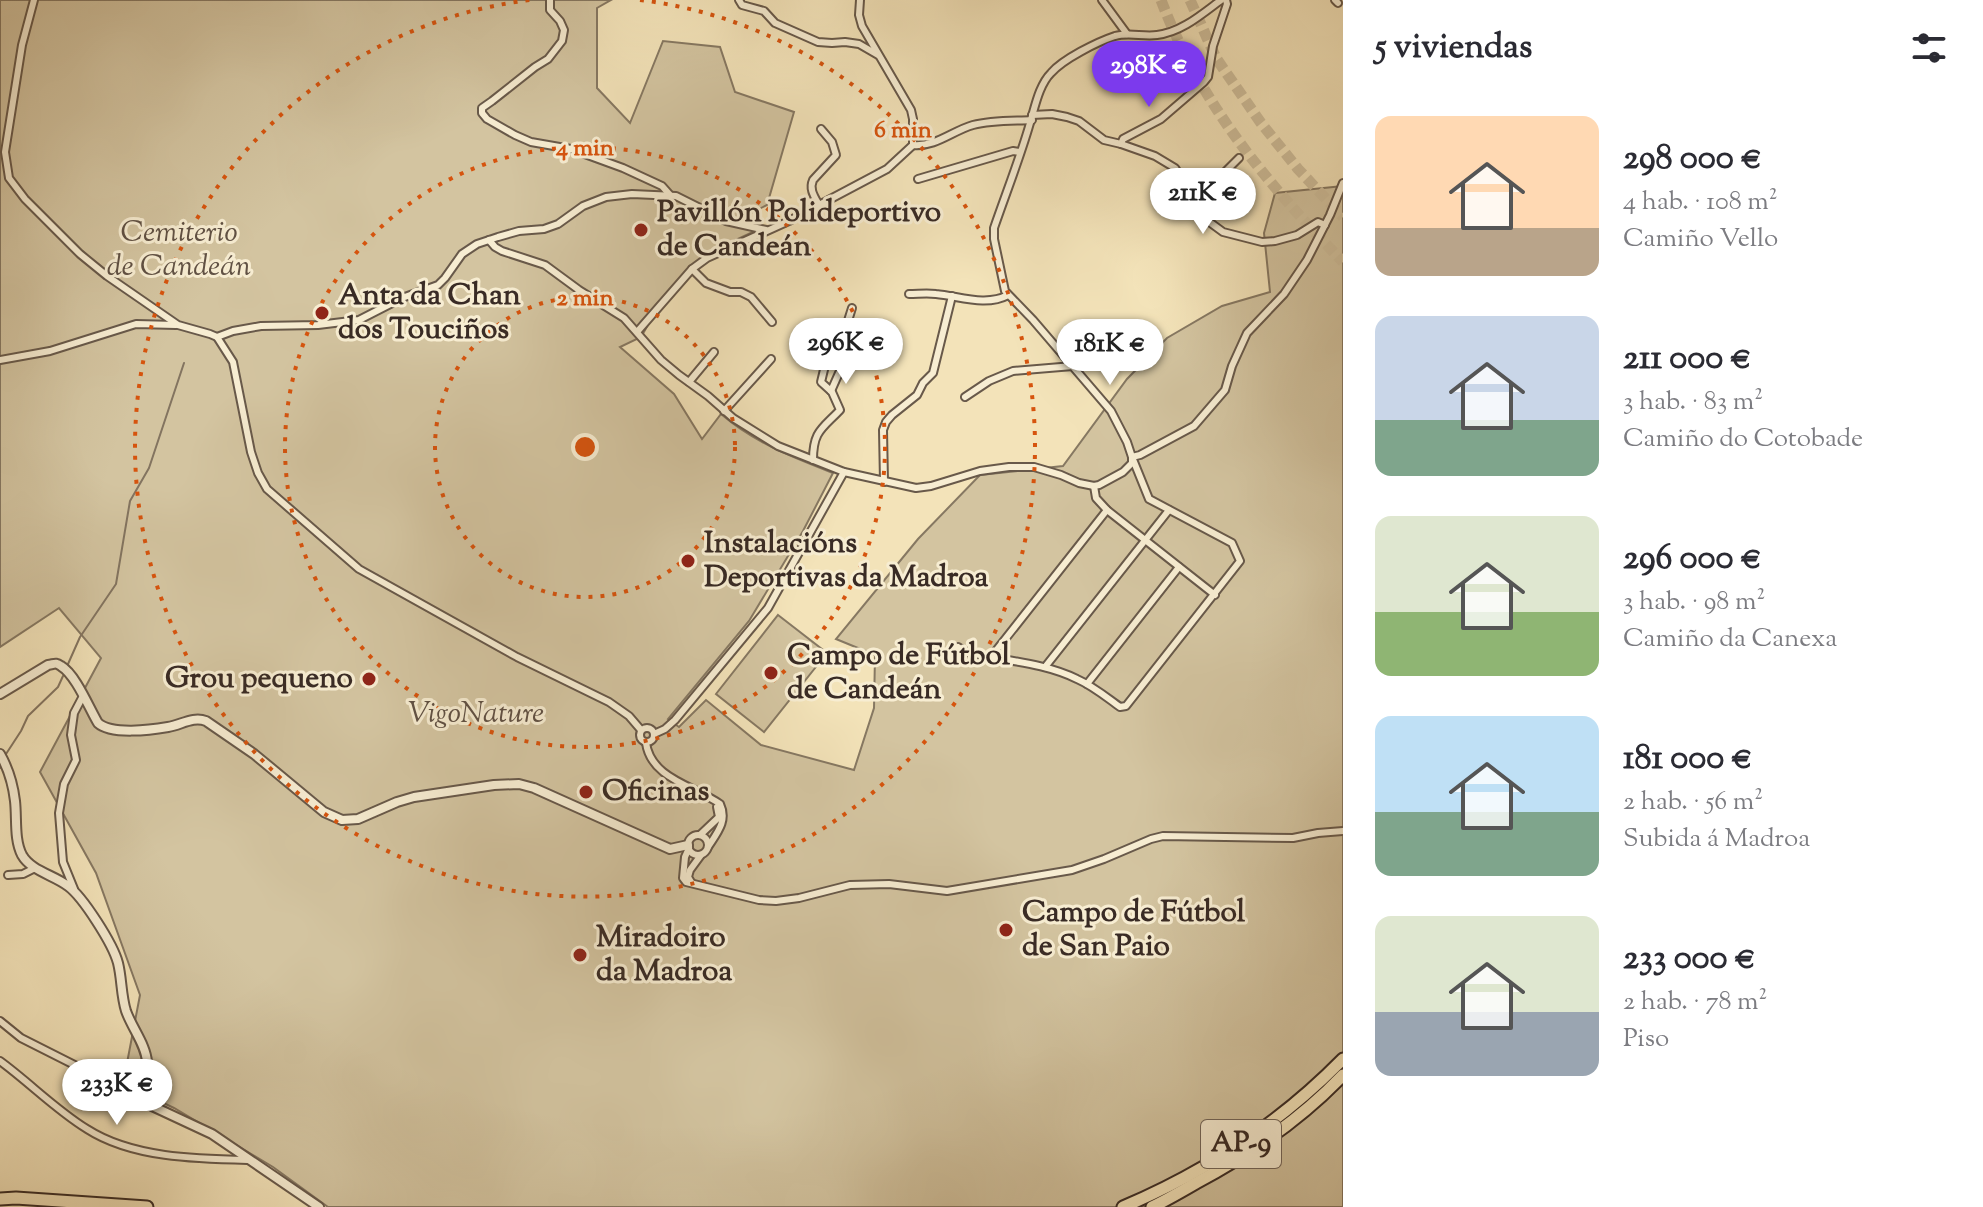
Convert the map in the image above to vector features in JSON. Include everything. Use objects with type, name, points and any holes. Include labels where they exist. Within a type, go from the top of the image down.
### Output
[{"type":"highway","name":"AP-9","points":[[1123,1207],[1226,1154],[1259,1132],[1343,1059]]},
{"type":"highway","name":"AP-9","points":[[1152,1207],[1266,1141],[1305,1111],[1343,1075]]},
{"type":"highway","points":[[0,1199],[147,1207]]},
{"type":"street","points":[[34,0],[22,45],[5,152],[9,178],[25,199],[80,254],[178,325]]},
{"type":"street","points":[[550,0],[550,10],[564,30],[562,41],[548,59],[484,104],[482,113],[487,119],[531,142],[571,149],[623,168],[662,186],[670,195]]},
{"type":"street","points":[[739,0],[742,5],[764,11],[775,23],[818,42],[859,44],[878,55]]},
{"type":"street","points":[[637,332],[692,269],[707,258],[887,169],[913,145],[911,110],[860,21],[860,0]]},
{"type":"street","points":[[1102,0],[1127,34]]},
{"type":"street","points":[[958,647],[966,652],[1065,673],[1123,708],[1240,564],[1234,545],[1149,499],[1121,427],[1111,411],[1005,291],[994,239],[994,228],[1032,117],[1053,71],[1113,37],[1172,32],[1224,0],[1227,4],[1213,46],[1208,77],[1161,119],[1123,139],[1121,144]]},
{"type":"street","points":[[913,145],[931,144],[982,123],[1052,114],[1079,121],[1104,140],[1167,161],[1183,180],[1193,210],[1223,232],[1262,242],[1288,239],[1318,222],[1325,225]]},
{"type":"street","points":[[819,205],[811,185],[836,155],[832,142],[821,129]]},
{"type":"street","points":[[918,179],[1013,151],[1020,152]]},
{"type":"street","points":[[1189,199],[1239,158]]},
{"type":"street","points":[[1132,457],[1194,426],[1225,390],[1247,333],[1284,294],[1307,260],[1343,183]]},
{"type":"street","points":[[217,337],[261,326],[318,325],[359,320],[402,298],[438,285],[468,249],[519,231],[544,229],[558,224],[583,206],[606,197],[670,195],[726,221],[766,230]]},
{"type":"street","points":[[489,240],[502,251],[545,265],[624,318],[661,360],[733,418],[778,446],[844,472],[916,488],[980,471],[1024,467],[1094,486],[1123,472],[1132,463],[1132,457]]},
{"type":"street","points":[[692,269],[706,283],[751,297],[772,322]]},
{"type":"street","points":[[909,294],[987,301],[1008,295]]},
{"type":"street","points":[[884,482],[883,430],[892,415],[917,395],[933,373],[952,296]]},
{"type":"street","points":[[813,460],[813,442],[840,410],[831,391],[821,382],[821,375],[830,345],[841,343],[852,308]]},
{"type":"street","points":[[0,360],[50,351],[136,324],[178,325],[217,337],[233,362],[251,452],[267,489],[359,569],[517,657],[609,702],[629,716],[641,730],[640,738],[660,769],[714,800],[722,809],[722,826],[690,870],[688,877],[694,885]]},
{"type":"street","points":[[689,382],[714,352]]},
{"type":"street","points":[[724,411],[771,359]]},
{"type":"street","points":[[965,397],[989,381],[1013,371],[1073,366]]},
{"type":"street","points":[[831,391],[839,373]]},
{"type":"street","points":[[646,743],[675,720],[768,608],[844,472]]},
{"type":"street","points":[[1094,486],[1096,498],[1107,510],[1215,595]]},
{"type":"street","points":[[991,657],[1107,510]]},
{"type":"street","points":[[1045,667],[1169,510]]},
{"type":"street","points":[[1087,684],[1179,567]]},
{"type":"street","points":[[0,694],[48,665],[55,664],[63,667],[98,723],[107,729],[142,730],[169,727],[198,718],[206,721],[254,754],[324,812],[342,820],[358,819],[414,797],[519,784],[670,849],[688,847]]},
{"type":"street","points":[[75,893],[63,862],[59,813],[64,784],[76,760],[71,735],[74,713],[83,696]]},
{"type":"street","points":[[641,730],[649,728],[654,734]]},
{"type":"street","points":[[0,754],[12,783],[18,845],[23,857],[75,893],[114,951],[126,1011],[148,1064],[141,1088],[143,1099],[200,1127],[319,1207]]},
{"type":"street","points":[[714,800],[719,817],[700,835],[691,839],[683,878],[694,885],[776,901],[850,885],[889,884],[947,891],[1072,870],[1163,836],[1293,838],[1343,831]]},
{"type":"street","points":[[700,835],[706,839],[708,847]]},
{"type":"street","points":[[688,847],[695,855],[701,855]]},
{"type":"street","points":[[8,875],[23,874],[35,867]]},
{"type":"street","points":[[0,1021],[21,1038],[134,1095],[141,1095]]},
{"type":"street","points":[[0,1061],[67,1116],[93,1133],[162,1155],[249,1160]]},
{"type":"green space","points":[[0,0],[611,0],[597,8],[597,88],[630,123],[663,41],[720,47],[735,92],[794,112],[767,205],[733,222],[755,231],[716,249],[678,281],[641,337],[620,347],[674,394],[702,439],[721,414],[761,441],[833,473],[803,531],[749,621],[668,719],[679,727],[706,700],[761,745],[854,770],[874,708],[875,655],[836,639],[918,539],[980,475],[1063,466],[1127,379],[1167,338],[1222,306],[1270,292],[1264,233],[1275,193],[1343,186],[1343,1207],[328,1207],[273,1167],[174,1108],[123,1084],[140,995],[96,873],[40,772],[101,658],[59,608],[0,647]]},
{"type":"green space","name":"Campo de Fútbol de Candeán","points":[[778,615],[827,653],[764,732],[716,694]]},
{"type":"waterway","points":[[68,664],[80,637],[116,584],[130,501],[149,468],[184,363]]},
{"type":"waterway","points":[[6,754],[28,716],[58,687],[63,676]]},
{"type":"tunnel","points":[[1161,0],[1195,74],[1238,140],[1262,172],[1343,262]]},
{"type":"tunnel","points":[[1190,0],[1216,58],[1261,123],[1343,217]]},
{"type":"place","name":"Pavillón Polideportivo de Candeán","points":[[641,230]]},
{"type":"place","name":"Anta da Chan dos Touciños","points":[[322,313]]},
{"type":"place","name":"Instalacións Deportivas da Madroa","points":[[688,561]]},
{"type":"place","name":"Campo de Fútbol de Candeán","points":[[771,673]]},
{"type":"place","name":"Grou pequeno","points":[[369,679]]},
{"type":"place","name":"Oficinas","points":[[586,792]]},
{"type":"place","name":"Campo de Fútbol de San Paio","points":[[1006,930]]},
{"type":"place","name":"Miradoiro da Madroa","points":[[580,955]]},
{"type":"park label","name":"Cemiterio de Candeán","points":[[179,250]]},
{"type":"park label","name":"VigoNature","points":[[476,714]]}]
